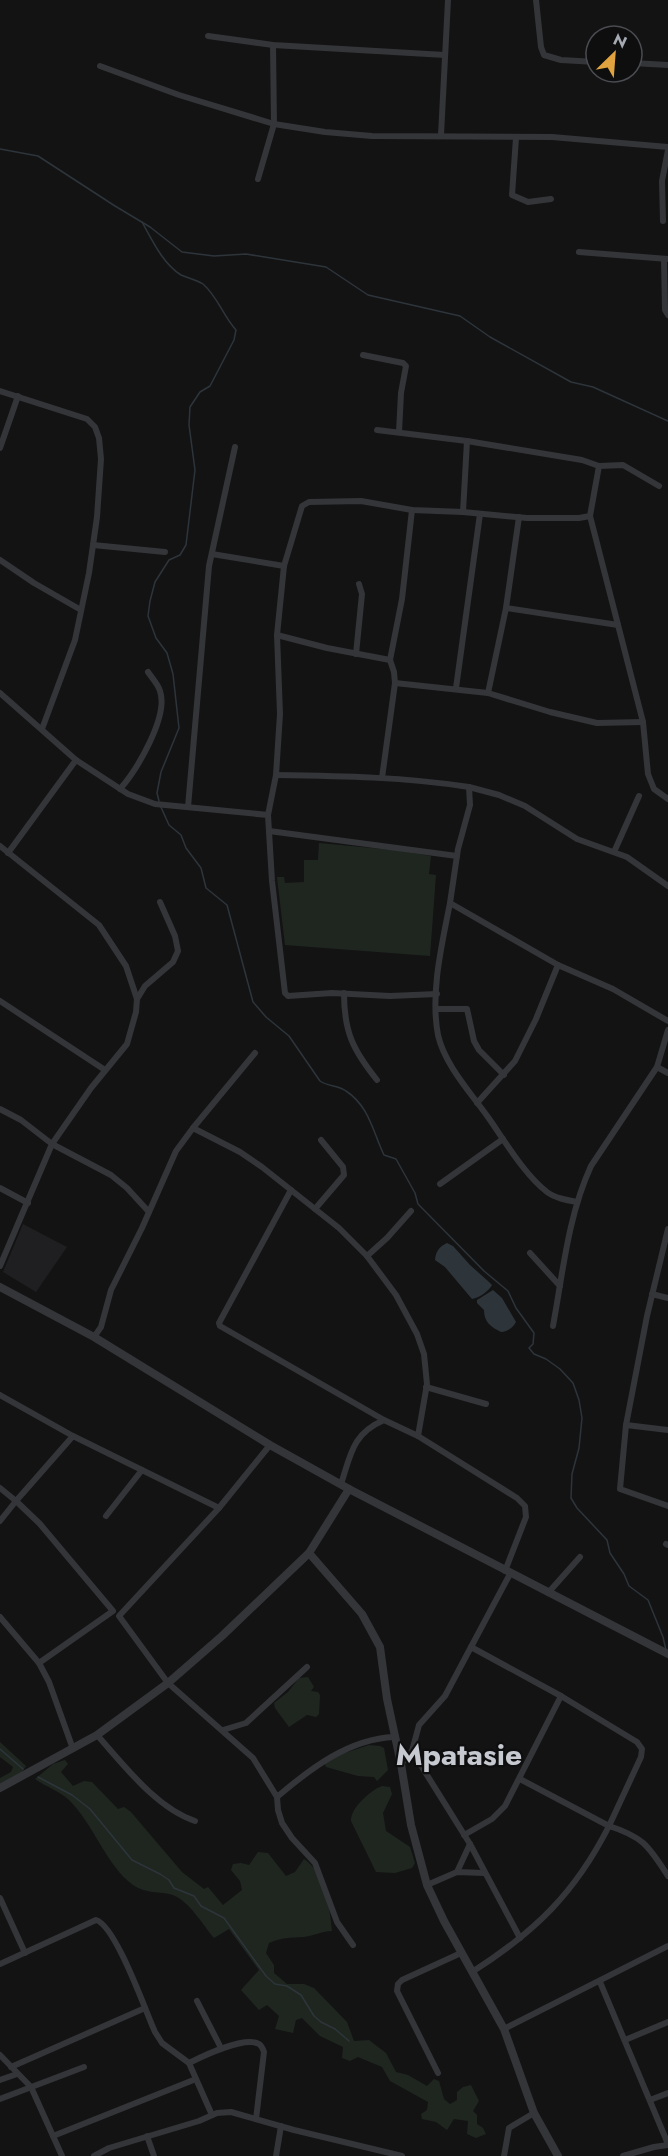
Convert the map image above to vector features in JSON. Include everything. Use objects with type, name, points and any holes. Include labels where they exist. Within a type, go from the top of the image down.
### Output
[{"type":"street","points":[[441,135],[448,0]]},
{"type":"street","points":[[536,0],[541,46],[546,57],[584,61]]},
{"type":"street","points":[[208,36],[273,45],[445,55]]},
{"type":"street","points":[[258,179],[274,124],[273,45]]},
{"type":"street","points":[[644,64],[668,65]]},
{"type":"street","points":[[100,66],[178,95],[274,124],[325,132],[372,135],[552,137],[668,148],[662,181],[663,221]]},
{"type":"street","points":[[516,138],[512,195],[528,201],[551,200]]},
{"type":"street","points":[[579,252],[666,259],[664,310],[668,315]]},
{"type":"street","points":[[363,355],[403,363],[406,366],[401,393],[399,432]]},
{"type":"street","points":[[0,391],[87,419],[99,438],[101,459],[98,517],[81,610],[69,660],[42,729]]},
{"type":"street","points":[[0,448],[18,396]]},
{"type":"street","points":[[377,430],[467,441],[582,460],[599,466],[623,465],[659,486]]},
{"type":"street","points":[[463,512],[467,441]]},
{"type":"street","points":[[188,807],[209,566],[235,447]]},
{"type":"street","points":[[599,466],[590,516],[643,722],[650,782],[654,789],[668,799]]},
{"type":"street","points":[[437,994],[390,996],[344,993],[293,998],[285,993],[272,881],[268,815],[276,775],[280,714],[277,635],[284,566],[302,506],[309,502],[361,501],[412,510],[519,517],[579,518],[590,516]]},
{"type":"street","points":[[382,778],[395,682],[390,660],[402,599],[412,510]]},
{"type":"street","points":[[456,688],[480,514]]},
{"type":"street","points":[[488,693],[506,608],[519,517]]},
{"type":"street","points":[[93,545],[165,552]]},
{"type":"street","points":[[212,554],[284,566]]},
{"type":"street","points":[[0,560],[34,584],[81,610]]},
{"type":"street","points":[[356,654],[362,594],[358,584]]},
{"type":"street","points":[[506,608],[618,625]]},
{"type":"street","points":[[277,635],[390,660]]},
{"type":"street","points":[[120,789],[130,778],[147,748],[161,710],[160,692],[148,672]]},
{"type":"street","points":[[395,682],[488,693],[584,720],[610,723],[643,722]]},
{"type":"street","points":[[0,693],[76,760],[120,789],[155,804],[268,815]]},
{"type":"street","points":[[8,853],[76,760]]},
{"type":"street","points":[[276,775],[382,778],[430,781],[469,787],[513,800],[577,838],[638,863],[668,886]]},
{"type":"street","points":[[469,787],[470,805],[457,856],[439,952],[438,1034],[442,1046],[477,1103],[537,1182],[553,1196],[577,1202]]},
{"type":"street","points":[[614,852],[639,796]]},
{"type":"street","points":[[269,831],[457,856]]},
{"type":"street","points":[[0,846],[99,925],[126,966],[137,999],[136,1012],[127,1044],[52,1144],[0,1266]]},
{"type":"street","points":[[137,999],[144,986],[172,962],[178,951],[175,936],[160,902]]},
{"type":"street","points":[[450,903],[558,965],[613,989],[668,1021]]},
{"type":"street","points":[[477,1103],[515,1061],[526,1042],[558,965]]},
{"type":"street","points":[[344,993],[344,1018],[351,1040],[377,1080]]},
{"type":"street","points":[[0,1001],[105,1071]]},
{"type":"street","points":[[437,1009],[467,1009],[474,1041],[479,1050],[504,1075]]},
{"type":"street","points":[[553,1326],[577,1202],[591,1166],[657,1067],[668,1030]]},
{"type":"street","points":[[94,1337],[101,1327],[111,1290],[176,1151],[255,1053]]},
{"type":"street","points":[[657,1067],[668,1073]]},
{"type":"street","points":[[0,1109],[21,1120],[52,1144],[111,1175],[127,1188],[149,1212]]},
{"type":"street","points":[[193,1128],[240,1152],[356,1242],[396,1295],[417,1334],[427,1368],[418,1436]]},
{"type":"street","points":[[440,1184],[503,1139]]},
{"type":"street","points":[[315,1209],[344,1175],[343,1167],[321,1140]]},
{"type":"street","points":[[0,1188],[28,1203]]},
{"type":"street","points":[[291,1190],[219,1323],[220,1326],[384,1420],[418,1436],[517,1498],[525,1506],[526,1517],[508,1572],[445,1696],[419,1725],[412,1751],[401,1764]]},
{"type":"street","points":[[367,1256],[411,1211]]},
{"type":"street","points":[[668,1232],[652,1294],[626,1425],[620,1489],[668,1506]]},
{"type":"street","points":[[530,1253],[560,1286]]},
{"type":"street","points":[[0,1287],[94,1337],[270,1445],[668,1654]]},
{"type":"street","points":[[652,1294],[668,1298]]},
{"type":"street","points":[[426,1387],[486,1404]]},
{"type":"street","points":[[0,1395],[73,1436],[219,1508]]},
{"type":"street","points":[[0,1788],[97,1736],[168,1683],[222,1636],[309,1553],[345,1486],[359,1438],[366,1429],[384,1420]]},
{"type":"street","points":[[626,1425],[668,1430]]},
{"type":"street","points":[[0,1521],[73,1436]]},
{"type":"street","points":[[119,1616],[219,1508],[270,1445]]},
{"type":"street","points":[[106,1516],[142,1470]]},
{"type":"street","points":[[0,1488],[40,1524],[119,1616],[168,1683],[253,1758],[277,1797],[282,1823],[292,1838],[315,1863],[337,1922],[353,1945]]},
{"type":"street","points":[[309,1553],[348,1596],[373,1631],[380,1647],[411,1825],[427,1885],[444,1922],[504,2029],[534,2113],[558,2156]]},
{"type":"street","points":[[548,1593],[580,1557]]},
{"type":"street","points":[[39,1663],[113,1611]]},
{"type":"street","points":[[0,1617],[39,1663],[57,1701],[73,1749]]},
{"type":"street","points":[[471,1647],[561,1696],[637,1742],[642,1749],[641,1757],[609,1826],[573,1886],[520,1938],[472,1972]]},
{"type":"street","points":[[223,1730],[246,1723],[307,1667]]},
{"type":"street","points":[[464,1835],[499,1813],[520,1779],[561,1696]]},
{"type":"street","points":[[97,1736],[162,1803],[195,1821]]},
{"type":"street","points":[[277,1797],[324,1760],[368,1740],[394,1737]]},
{"type":"street","points":[[412,1751],[470,1844],[520,1938]]},
{"type":"street","points":[[520,1779],[609,1826],[642,1840],[668,1876]]},
{"type":"street","points":[[457,1872],[470,1844]]},
{"type":"street","points":[[427,1885],[457,1872],[484,1873]]},
{"type":"street","points":[[0,1898],[25,1953]]},
{"type":"street","points":[[0,1964],[96,1920],[100,1921],[114,1937],[162,2043],[189,2063],[212,2115]]},
{"type":"street","points":[[504,2029],[668,1946]]},
{"type":"street","points":[[438,2073],[397,1991],[398,1984],[402,1980],[461,1953]]},
{"type":"street","points":[[600,1982],[668,2145],[623,2156]]},
{"type":"street","points":[[197,2001],[221,2048]]},
{"type":"street","points":[[11,2067],[146,2008]]},
{"type":"street","points":[[625,2040],[668,2022]]},
{"type":"street","points":[[189,2063],[221,2048],[252,2043],[261,2046],[264,2052],[256,2119]]},
{"type":"street","points":[[0,2055],[31,2088],[62,2156]]},
{"type":"street","points":[[0,2100],[84,2067]]},
{"type":"street","points":[[0,2080],[17,2074]]},
{"type":"street","points":[[52,2136],[196,2079]]},
{"type":"street","points":[[650,2100],[668,2093]]},
{"type":"street","points":[[94,2156],[109,2148],[199,2121],[217,2112],[231,2112],[402,2156]]},
{"type":"street","points":[[504,2156],[509,2128],[534,2113]]},
{"type":"street","points":[[276,2156],[281,2126]]},
{"type":"street","points":[[147,2136],[154,2156]]},
{"type":"shaded area","points":[[319,843],[431,856],[429,874],[436,875],[430,956],[285,945],[277,877],[284,877],[285,883],[304,882],[304,860],[318,860]]},
{"type":"shaded area","points":[[23,1224],[67,1247],[36,1292],[3,1272]]},
{"type":"shaded area","points":[[447,1243],[453,1246],[492,1285],[489,1290],[472,1299],[445,1267],[435,1260],[438,1250]]},
{"type":"shaded area","points":[[493,1290],[502,1298],[516,1322],[512,1328],[504,1332],[489,1324],[484,1310],[477,1303],[477,1300]]},
{"type":"shaded area","points":[[308,1677],[314,1687],[311,1691],[318,1692],[320,1695],[319,1714],[316,1717],[307,1715],[289,1727],[275,1708],[274,1703],[288,1692],[299,1678]]},
{"type":"shaded area","points":[[0,1742],[26,1766],[22,1772],[0,1785],[0,1778],[11,1772],[13,1767],[0,1757]]},
{"type":"shaded area","points":[[369,1745],[384,1748],[388,1770],[377,1781],[374,1777],[358,1776],[326,1767],[324,1762],[330,1758]]},
{"type":"shaded area","points":[[65,1760],[68,1764],[61,1772],[73,1786],[84,1781],[92,1782],[118,1809],[124,1807],[131,1812],[182,1872],[204,1889],[208,1887],[223,1905],[242,1890],[240,1881],[231,1870],[233,1864],[249,1865],[258,1852],[268,1853],[286,1876],[295,1872],[304,1859],[311,1865],[322,1881],[332,1931],[269,1943],[266,1953],[274,1965],[274,1973],[287,1984],[304,1984],[314,1988],[347,2022],[354,2041],[369,2040],[386,2053],[396,2072],[408,2075],[427,2086],[434,2079],[439,2081],[444,2099],[450,2104],[457,2100],[457,2092],[471,2085],[479,2101],[473,2111],[477,2115],[477,2124],[486,2134],[476,2138],[467,2134],[468,2121],[454,2119],[447,2130],[436,2122],[422,2119],[421,2114],[427,2110],[428,2102],[390,2081],[382,2067],[358,2057],[350,2061],[342,2058],[343,2047],[320,2036],[302,2018],[296,2020],[293,2033],[275,2029],[279,2016],[267,2005],[259,2010],[241,1990],[259,1970],[229,1929],[214,1938],[179,1898],[142,1890],[133,1885],[115,1867],[86,1821],[70,1801],[35,1779],[53,1764]]},
{"type":"shaded area","points":[[382,1786],[390,1787],[392,1794],[383,1813],[386,1831],[410,1847],[415,1863],[412,1868],[395,1873],[376,1872],[351,1821],[354,1811],[362,1800]]},
{"type":"waterway","points":[[0,149],[38,156],[150,227],[182,252],[214,256],[246,254],[326,267],[368,295],[460,316],[490,337],[571,382],[593,387],[668,421]]},
{"type":"waterway","points":[[142,222],[158,251],[169,265],[181,275],[203,284],[236,330],[234,340],[210,386],[200,392],[190,407],[189,425],[195,470],[186,545],[180,555],[169,560],[155,582],[150,601],[148,616],[156,638],[167,653],[173,674],[179,728],[161,772],[157,793],[159,801]]},
{"type":"waterway","points":[[160,805],[169,825],[181,835],[186,848],[201,868],[206,888],[227,905],[253,1002],[266,1017],[289,1036],[320,1081],[343,1089],[360,1104],[370,1120],[384,1155],[396,1159],[415,1193],[418,1204],[484,1271],[508,1291],[516,1308],[534,1333],[533,1344],[529,1348],[534,1354],[560,1369],[573,1383],[582,1418],[579,1448],[572,1474],[571,1498],[577,1508],[607,1540],[610,1553],[629,1586],[648,1600],[666,1650]]},
{"type":"waterway","points":[[0,1749],[23,1769]]},
{"type":"waterway","points":[[38,1777],[72,1795],[90,1809],[132,1860],[160,1874],[169,1880],[174,1888],[194,1896],[201,1906],[224,1918],[266,1976],[275,1984],[287,1986],[301,1995],[314,2016],[349,2041]]},
{"type":"district","name":"Mpatasie","points":[[459,1754]]}]
